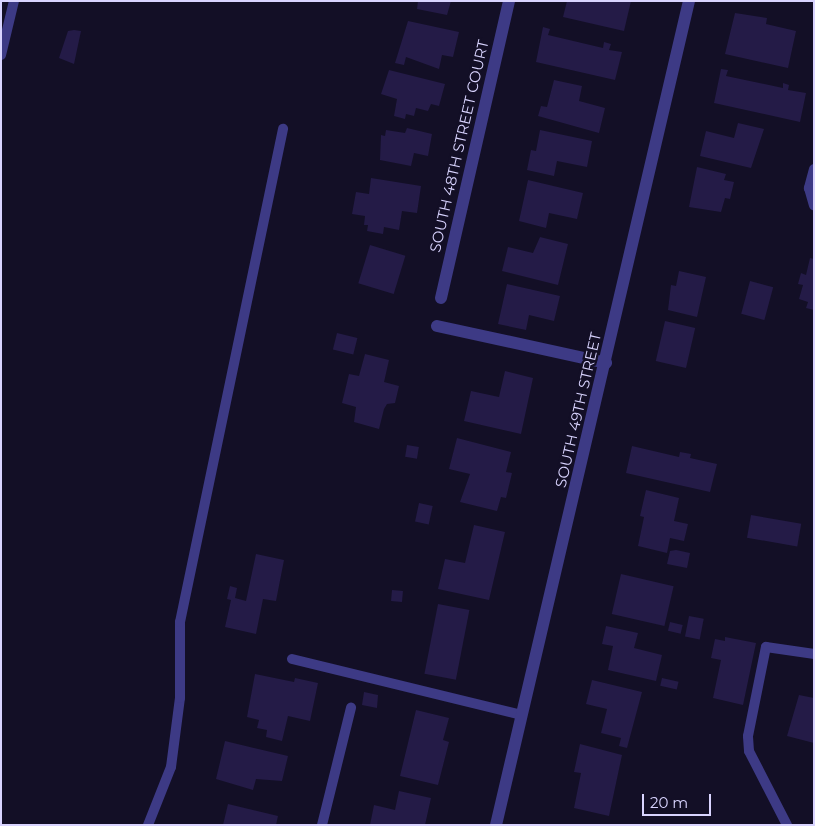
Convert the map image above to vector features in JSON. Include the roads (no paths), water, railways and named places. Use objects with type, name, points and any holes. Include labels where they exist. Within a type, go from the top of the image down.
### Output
[{"type":"street","name":"SOUTH 48TH STREET COURT","points":[[441,298],[509,1]]},
{"type":"street","name":"SOUTH 49TH STREET","points":[[496,825],[606,363],[689,1]]},
{"type":"street","points":[[437,326],[606,363]]},
{"type":"lane","points":[[1,55],[14,1]]},
{"type":"lane","points":[[148,825],[171,767],[180,698],[180,622],[284,129]]},
{"type":"lane","points":[[814,169],[809,188],[814,206]]},
{"type":"lane","points":[[787,825],[749,751],[748,736],[766,647],[814,654]]},
{"type":"lane","points":[[292,659],[521,715]]},
{"type":"lane","points":[[322,825],[350,708]]}]
